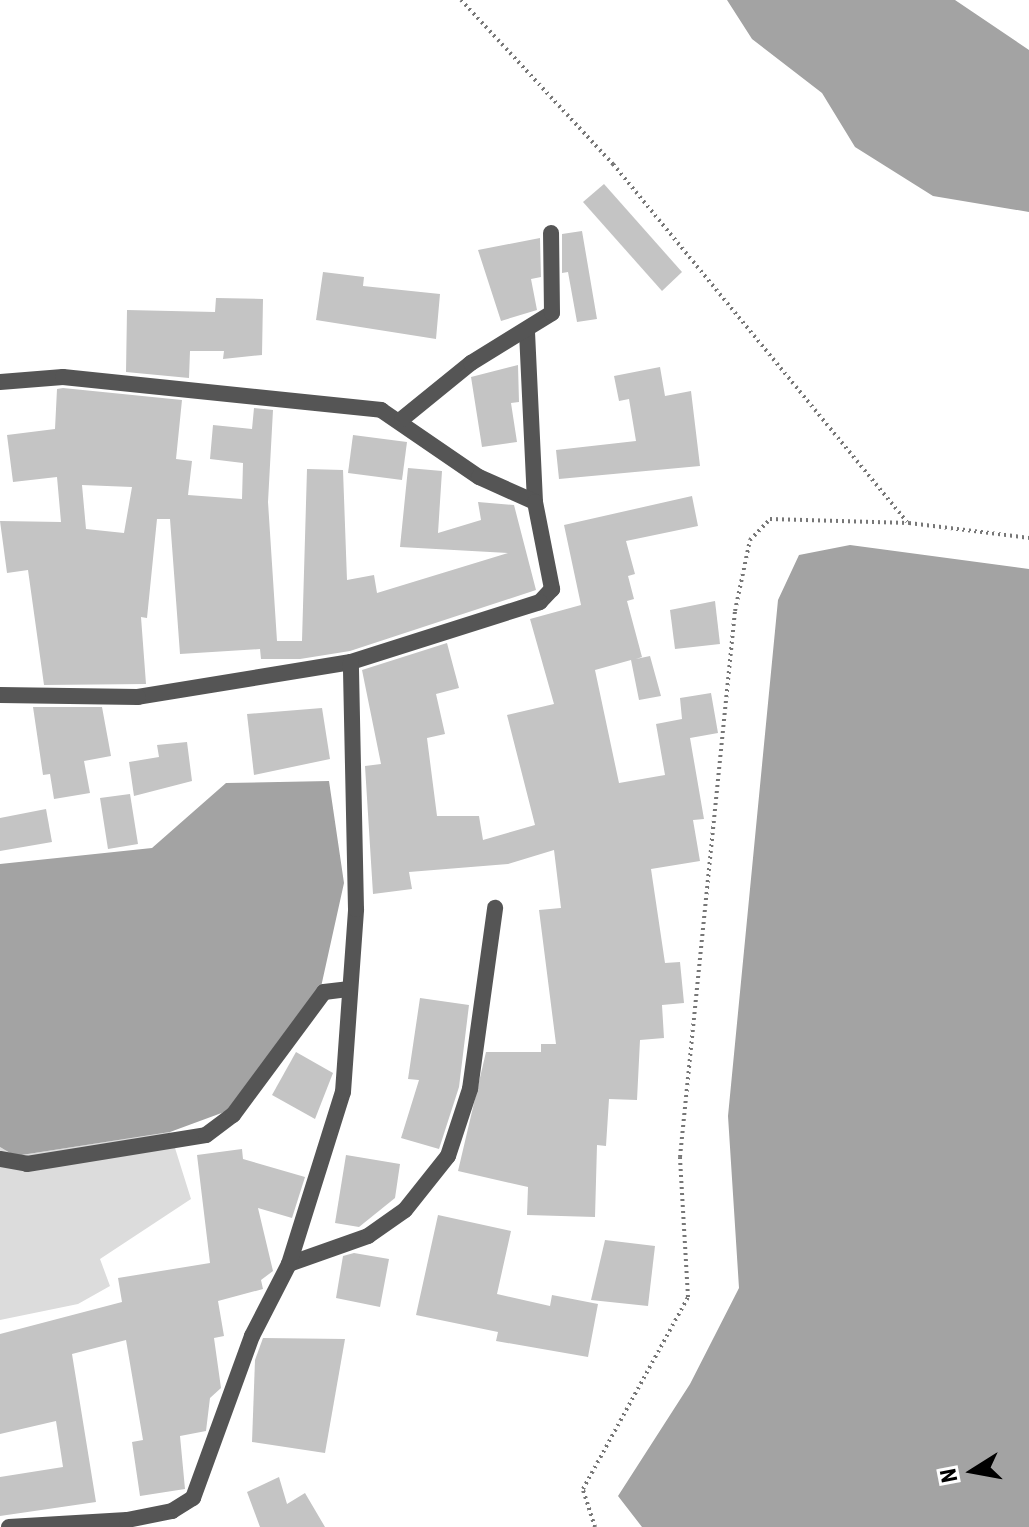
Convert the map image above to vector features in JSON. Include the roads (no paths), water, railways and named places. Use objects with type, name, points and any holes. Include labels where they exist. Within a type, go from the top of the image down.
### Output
[{"type":"street","points":[[402,419],[471,363],[527,332],[552,313],[551,233]]},
{"type":"street","points":[[0,695],[138,697],[351,662],[547,597],[552,589],[535,502],[527,332]]},
{"type":"street","points":[[0,382],[63,377],[381,410],[402,419],[479,477],[535,502]]},
{"type":"street","points":[[9,1527],[107,1524],[172,1511],[193,1498],[252,1336],[289,1264],[343,1092],[356,909],[351,662]]},
{"type":"street","points":[[289,1264],[368,1236],[405,1210],[448,1156],[473,1076],[495,908]]},
{"type":"street","points":[[0,1159],[27,1164],[206,1135],[233,1115],[324,992],[350,989]]}]
